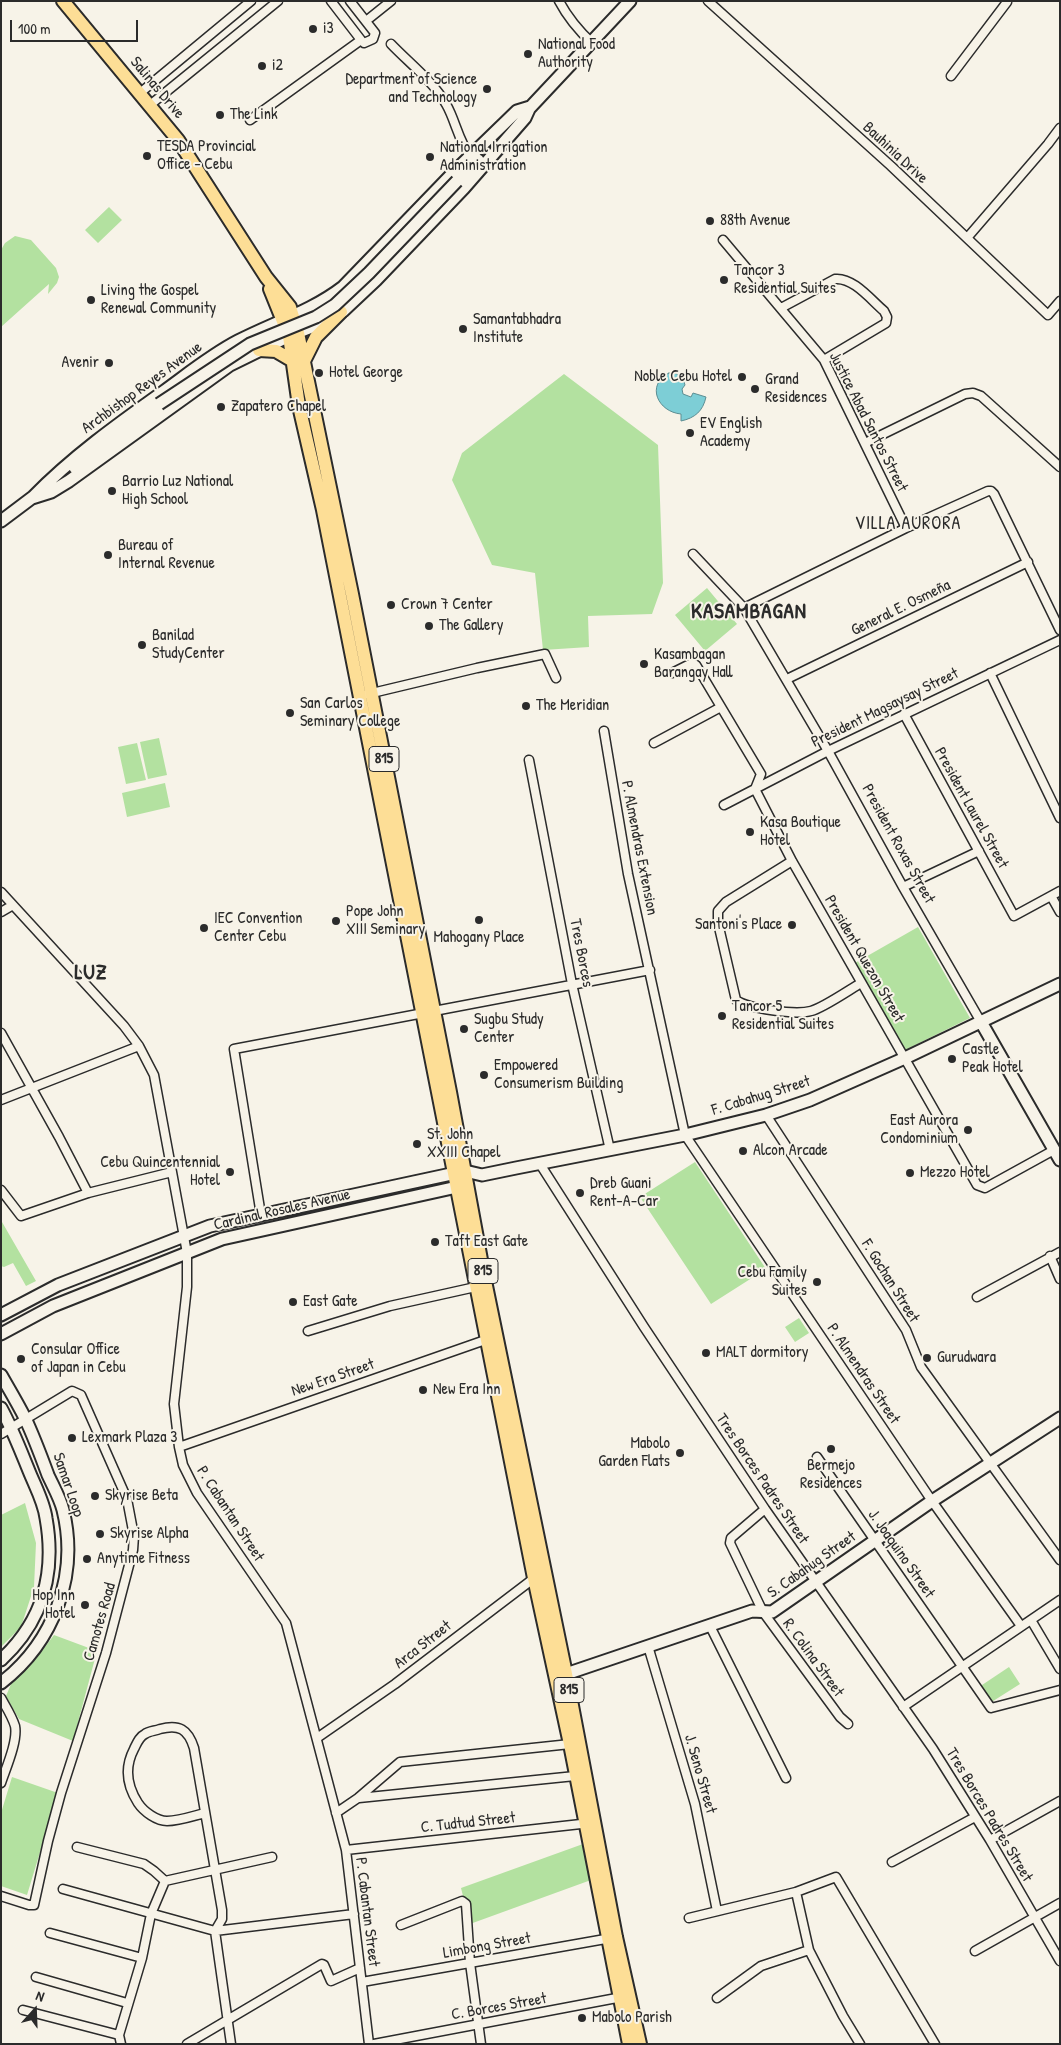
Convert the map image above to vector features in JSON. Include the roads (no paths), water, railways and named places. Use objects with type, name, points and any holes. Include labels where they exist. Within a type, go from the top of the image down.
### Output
[{"type":"main road","name":"Salinas Drive","points":[[63,1],[178,140],[266,277],[288,317]]},
{"type":"main road","points":[[530,107],[630,1]]},
{"type":"main road","name":"Archbishop Reyes Avenue","points":[[32,498],[60,470],[155,396],[214,355],[333,295],[517,111],[530,107]]},
{"type":"main road","name":"Archbishop Reyes Avenue","points":[[2,518],[71,471],[159,404],[250,344],[316,317],[335,305],[369,273],[530,107]]},
{"type":"main road","name":"Archbishop Reyes Avenue","points":[[32,498],[51,492],[70,481],[230,365],[342,311],[376,280],[464,188],[525,118],[530,107]]},
{"type":"main road","points":[[243,339],[252,342],[256,351],[276,350],[298,361],[316,337],[342,311],[332,306],[333,295]]},
{"type":"main road","name":"815","points":[[288,317],[298,361],[299,406],[365,694],[492,1338],[534,1578],[561,1676],[624,1997],[628,2044]]},
{"type":"main road","name":"F. Cabahug Street","points":[[460,1172],[482,1174],[540,1164],[685,1135],[766,1115],[810,1100],[905,1058],[1060,984]]},
{"type":"main road","name":"President Roxas Street","points":[[981,1022],[1060,1160]]},
{"type":"main road","name":"Cardinal Rosales Avenue","points":[[1,1315],[44,1292],[107,1265],[210,1226],[460,1172]]},
{"type":"main road","name":"F. Cabahug Street","points":[[462,1186],[482,1174]]},
{"type":"main road","name":"Cardinal Rosales Avenue","points":[[2,1334],[53,1306],[222,1239],[462,1186]]},
{"type":"main road","name":"815","points":[[492,1338],[512,1404],[544,1571],[570,1744],[576,1776],[590,1823]]},
{"type":"main road","name":"Samar Loop","points":[[1,1375],[26,1419],[62,1509],[67,1538],[68,1565],[64,1586],[48,1630],[31,1655],[1,1683]]},
{"type":"main road","name":"Samar Loop","points":[[1,1408],[12,1427],[46,1516],[50,1560],[47,1582],[33,1622],[18,1643],[1,1660]]},
{"type":"main road","name":"S. Cabahug Street","points":[[561,1676],[752,1611],[772,1612],[932,1501],[1060,1418]]},
{"type":"main road","name":"815","points":[[624,1997],[640,2044]]},
{"type":"street","points":[[140,93],[251,1]]},
{"type":"street","points":[[150,105],[278,1]]},
{"type":"street","points":[[331,1],[362,40],[368,42],[375,36],[375,33],[350,1]]},
{"type":"street","points":[[366,22],[391,1]]},
{"type":"street","points":[[559,1],[567,16],[592,43]]},
{"type":"street","name":"Bauhinia Drive","points":[[708,1],[891,166],[1048,315],[1060,302]]},
{"type":"street","points":[[951,76],[1007,2]]},
{"type":"street","points":[[250,120],[362,40]]},
{"type":"street","points":[[391,44],[441,94],[456,121],[460,141],[471,157]]},
{"type":"street","points":[[967,238],[1060,128]]},
{"type":"street","name":"Justice Abad Santos Street","points":[[723,240],[824,360],[906,528]]},
{"type":"street","points":[[781,308],[835,279],[840,279],[849,281],[884,311],[888,317],[886,323],[824,360]]},
{"type":"street","points":[[865,443],[965,394],[973,393],[981,396],[1060,467]]},
{"type":"street","points":[[744,608],[906,528],[988,491],[994,494],[1060,630]]},
{"type":"street","name":"President Roxas Street","points":[[693,554],[744,608],[787,679],[981,1022]]},
{"type":"street","name":"General E. Osmeña","points":[[787,679],[1028,562]]},
{"type":"street","name":"President Magsaysay Street","points":[[724,805],[828,751],[1060,640]]},
{"type":"street","points":[[365,694],[545,654],[556,678]]},
{"type":"street","points":[[672,673],[692,663],[699,669],[761,774],[755,789]]},
{"type":"street","points":[[990,673],[1059,815]]},
{"type":"street","points":[[654,743],[720,707]]},
{"type":"street","name":"President Laurel Street","points":[[904,714],[1014,916],[1051,896]]},
{"type":"street","name":"P. Almendras Extension","points":[[604,731],[625,858],[685,1135]]},
{"type":"street","name":"Tres Borces","points":[[529,760],[572,984],[610,1150]]},
{"type":"street","name":"President Quezon Street","points":[[755,789],[792,861],[977,1185],[985,1188],[1054,1150]]},
{"type":"street","points":[[903,887],[979,851]]},
{"type":"street","points":[[792,861],[726,902],[718,911],[718,923],[736,1000],[743,1005],[753,1008],[812,1011],[861,983]]},
{"type":"street","points":[[1060,891],[1051,896],[1060,912]]},
{"type":"street","name":"P. Cabantan Street","points":[[1,892],[124,1026],[139,1046],[154,1075],[187,1253],[188,1287],[174,1404],[178,1447],[183,1465],[197,1493],[286,1623],[346,1850],[369,2044]]},
{"type":"street","points":[[1,912],[13,905]]},
{"type":"street","points":[[261,1215],[234,1049],[650,970]]},
{"type":"street","points":[[1,1033],[88,1192]]},
{"type":"street","points":[[1,1100],[139,1046]]},
{"type":"street","name":"F. Gochan Street","points":[[766,1115],[906,1330],[921,1367],[1060,1560]]},
{"type":"street","name":"P. Almendras Street","points":[[685,1135],[932,1501],[1022,1626]]},
{"type":"street","name":"Tres Borces Padres Street","points":[[540,1164],[644,1327],[765,1509],[903,1707],[975,1817],[1060,1961]]},
{"type":"street","points":[[1,1190],[21,1216],[88,1192],[172,1172]]},
{"type":"street","points":[[977,1297],[1060,1252]]},
{"type":"street","points":[[1050,1256],[1060,1279]]},
{"type":"street","points":[[308,1331],[390,1306],[482,1286]]},
{"type":"street","name":"New Era Street","points":[[178,1447],[492,1338]]},
{"type":"street","name":"Camotes Road","points":[[1,1434],[72,1391],[81,1395],[127,1499],[134,1536],[133,1550],[106,1653],[61,1793],[34,1905],[1,1896]]},
{"type":"street","name":"J. Joaquino Street","points":[[817,1457],[991,1708],[1060,1690]]},
{"type":"street","name":"R. Colina Street","points":[[765,1509],[729,1541],[763,1612],[840,1717],[848,1724]]},
{"type":"street","name":"Arca Street","points":[[317,1738],[394,1684],[544,1571]]},
{"type":"street","points":[[903,1707],[1060,1600]]},
{"type":"street","points":[[1031,1620],[1060,1669]]},
{"type":"street","points":[[710,1626],[786,1778]]},
{"type":"street","name":"J. Seno Street","points":[[648,1646],[695,1804],[717,1911]]},
{"type":"street","points":[[1,1698],[12,1717],[15,1729],[14,1740],[1,1783]]},
{"type":"street","points":[[205,1813],[166,1822],[154,1818],[141,1808],[128,1779],[127,1767],[138,1740],[145,1734],[171,1726],[182,1729],[191,1738],[205,1813],[222,1910],[222,1919],[215,1930],[231,2044]]},
{"type":"street","points":[[336,1813],[358,1798],[400,1762],[570,1744]]},
{"type":"street","points":[[358,1798],[576,1776]]},
{"type":"street","points":[[990,1840],[1060,1801]]},
{"type":"street","points":[[892,1862],[975,1817]]},
{"type":"street","name":"C. Tudtud Street","points":[[346,1850],[590,1823]]},
{"type":"street","points":[[77,1847],[144,1864],[165,1881]]},
{"type":"street","points":[[165,1881],[272,1857]]},
{"type":"street","points":[[689,1918],[796,1892],[836,1877],[935,2044]]},
{"type":"street","points":[[121,2044],[119,2035],[142,1958],[151,1914],[165,1881]]},
{"type":"street","points":[[63,1889],[215,1930],[354,1914]]},
{"type":"street","points":[[796,1892],[809,1950],[843,2016],[860,2044]]},
{"type":"street","points":[[401,1925],[462,1901],[466,1904],[470,1963],[481,2044]]},
{"type":"street","points":[[975,1950],[1060,1904]]},
{"type":"street","points":[[50,1933],[142,1958]]},
{"type":"street","name":"Limbong Street","points":[[362,1982],[612,1938]]},
{"type":"street","points":[[717,1998],[761,1966],[809,1950]]},
{"type":"street","points":[[187,2044],[322,1964],[330,1981],[360,1968]]},
{"type":"street","points":[[36,1977],[127,2003]]},
{"type":"street","name":"C. Borces Street","points":[[374,2044],[624,1997]]},
{"type":"street","points":[[23,2010],[119,2035]]},
{"type":"water","points":[[669,373],[675,373],[683,379],[685,385],[682,389],[683,394],[691,397],[693,393],[706,397],[698,413],[690,418],[681,421],[681,414],[666,408],[657,397],[658,384]]},
{"type":"place","name":"i3","points":[[313,29]]},
{"type":"place","name":"National Food Authority","points":[[528,54]]},
{"type":"place","name":"i2","points":[[262,66]]},
{"type":"place","name":"Department of Science and Technology","points":[[487,89]]},
{"type":"place","name":"The Link","points":[[220,115]]},
{"type":"place","name":"TESDA Provincial Office - Cebu","points":[[147,156]]},
{"type":"place","name":"National Irrigation Administration","points":[[430,157]]},
{"type":"place","name":"88th Avenue","points":[[710,221]]},
{"type":"place","name":"Tancor 3 Residential Suites","points":[[724,280]]},
{"type":"place","name":"Living the Gospel Renewal Community","points":[[91,300]]},
{"type":"place","name":"Samantabhadra Institute","points":[[463,329]]},
{"type":"place","name":"Avenir","points":[[109,363]]},
{"type":"place","name":"Hotel George","points":[[319,373]]},
{"type":"place","name":"Noble Cebu Hotel","points":[[742,377]]},
{"type":"place","name":"Grand Residences","points":[[755,389]]},
{"type":"place","name":"Zapatero Chapel","points":[[221,407]]},
{"type":"place","name":"EV English Academy","points":[[690,433]]},
{"type":"place","name":"Barrio Luz National High School","points":[[112,491]]},
{"type":"place","name":"Bureau of Internal Revenue","points":[[108,555]]},
{"type":"place","name":"Crown 7 Center","points":[[391,605]]},
{"type":"place","name":"The Gallery","points":[[429,626]]},
{"type":"place","name":"Banilad StudyCenter","points":[[142,645]]},
{"type":"place","name":"Kasambagan Barangay Hall","points":[[644,664]]},
{"type":"place","name":"The Meridian","points":[[526,706]]},
{"type":"place","name":"San Carlos Seminary College","points":[[290,713]]},
{"type":"place","name":"Kasa Boutique Hotel","points":[[750,832]]},
{"type":"place","name":"Mahogany Place","points":[[479,920]]},
{"type":"place","name":"Pope John XIII Seminary","points":[[336,921]]},
{"type":"place","name":"Santoni's Place","points":[[792,925]]},
{"type":"place","name":"IEC Convention Center Cebu","points":[[204,928]]},
{"type":"place","name":"Tancor 5 Residential Suites","points":[[722,1016]]},
{"type":"place","name":"Sugbu Study Center","points":[[464,1029]]},
{"type":"place","name":"Castle Peak Hotel","points":[[952,1059]]},
{"type":"place","name":"Empowered Consumerism Building","points":[[484,1075]]},
{"type":"place","name":"East Aurora Condominium","points":[[968,1130]]},
{"type":"place","name":"St. John XXIII Chapel","points":[[417,1144]]},
{"type":"place","name":"Alcon Arcade","points":[[743,1151]]},
{"type":"place","name":"Cebu Quincentennial Hotel","points":[[230,1172]]},
{"type":"place","name":"Mezzo Hotel","points":[[910,1173]]},
{"type":"place","name":"Dreb Guani Rent-A-Car","points":[[580,1193]]},
{"type":"place","name":"Taft East Gate","points":[[435,1242]]},
{"type":"place","name":"Cebu Family Suites","points":[[817,1282]]},
{"type":"place","name":"East Gate","points":[[293,1302]]},
{"type":"place","name":"MALT dormitory","points":[[706,1353]]},
{"type":"place","name":"Gurudwara","points":[[927,1358]]},
{"type":"place","name":"Consular Office of Japan in Cebu","points":[[21,1359]]},
{"type":"place","name":"New Era Inn","points":[[423,1390]]},
{"type":"place","name":"Lexmark Plaza 3","points":[[72,1438]]},
{"type":"place","name":"Bermejo Residences","points":[[831,1449]]},
{"type":"place","name":"Mabolo Garden Flats","points":[[680,1453]]},
{"type":"place","name":"Skyrise Beta","points":[[95,1496]]},
{"type":"place","name":"Skyrise Alpha","points":[[100,1534]]},
{"type":"place","name":"Anytime Fitness","points":[[87,1559]]},
{"type":"place","name":"Hop Inn Hotel","points":[[85,1605]]},
{"type":"place","name":"Mabolo Parish","points":[[582,2018]]},
{"type":"district","name":"VILLA AURORA","points":[[908,524]]},
{"type":"district","name":"KASAMBAGAN","points":[[749,612]]},
{"type":"district","name":"LUZ","points":[[91,973]]}]
